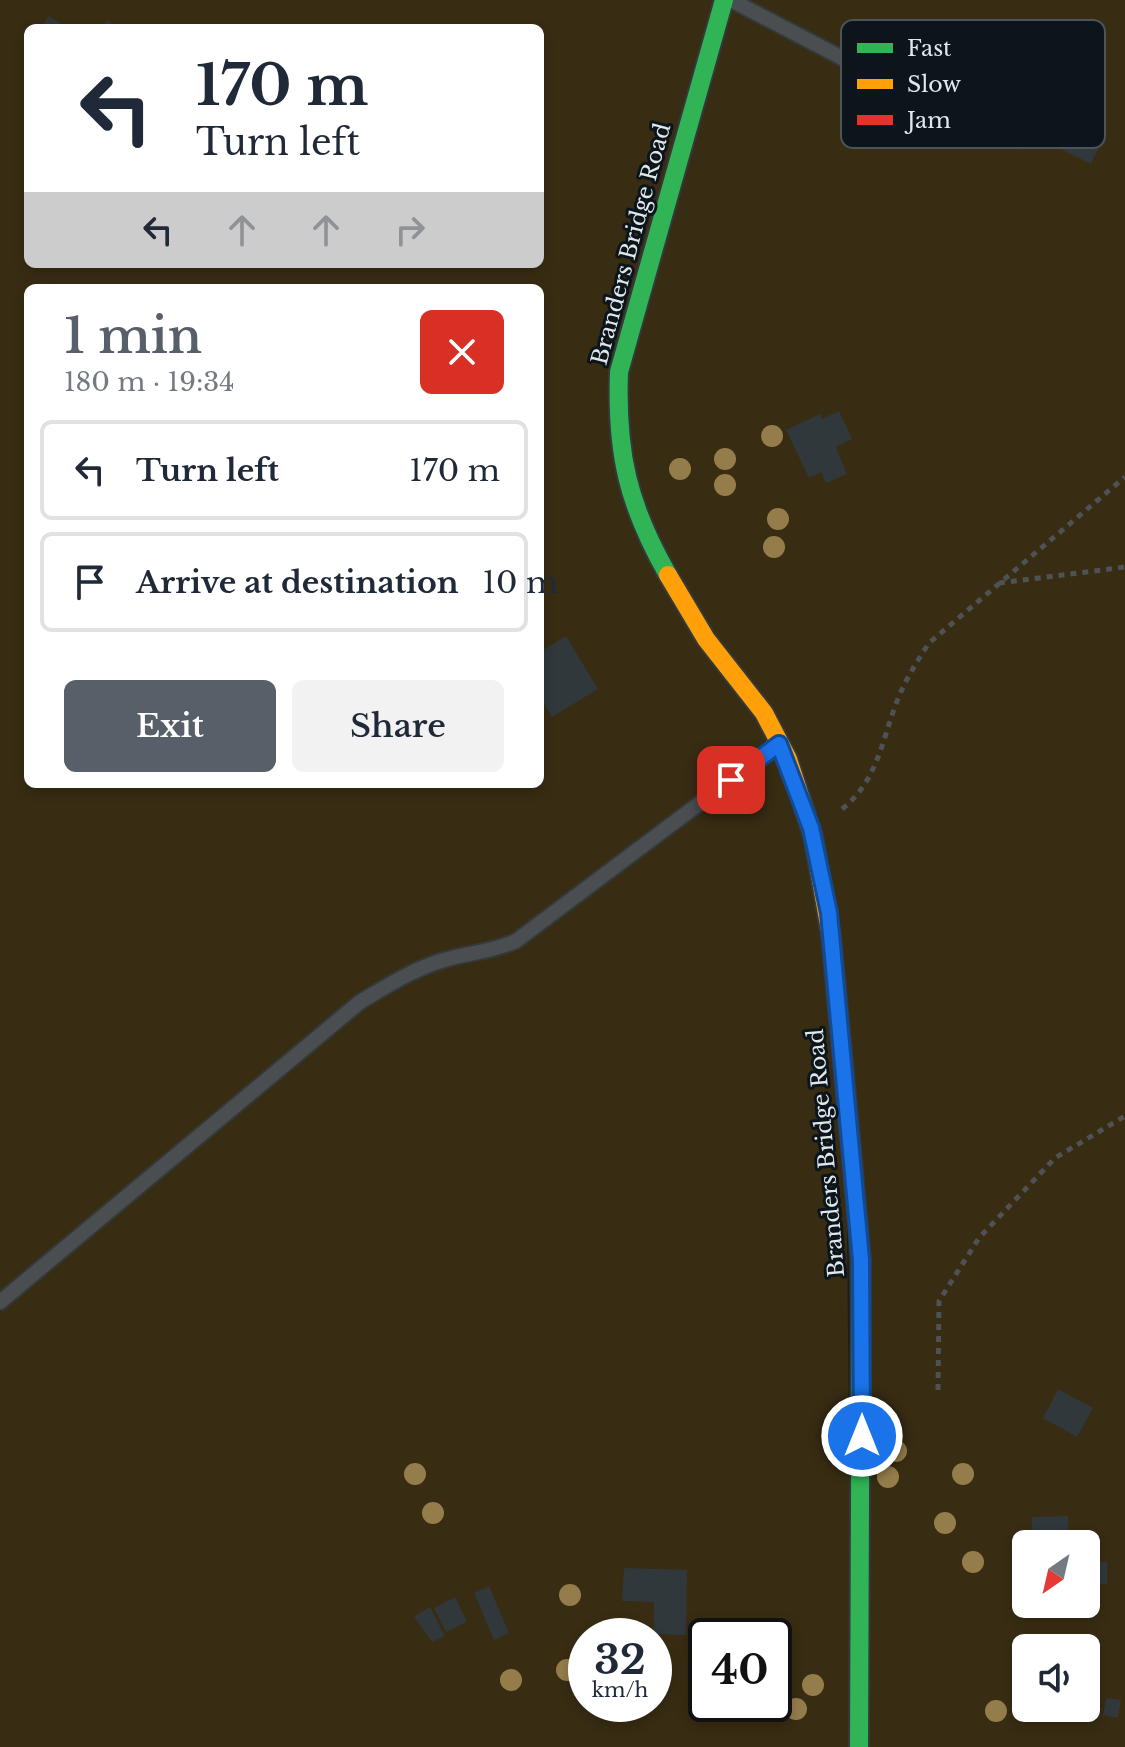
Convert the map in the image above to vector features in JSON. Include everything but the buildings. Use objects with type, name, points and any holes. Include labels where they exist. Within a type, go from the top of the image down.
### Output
[{"type":"street","name":"Branders Bridge Road","points":[[724,0],[619,372],[616,427],[619,463],[643,534],[709,644],[764,713],[779,744],[811,828],[829,913],[861,1260],[859,1747]]},
{"type":"lane","points":[[731,0],[841,57]]},
{"type":"lane","points":[[0,1302],[360,1002],[402,977],[447,959],[488,953],[516,941],[779,744]]},
{"type":"path","points":[[811,828],[851,802],[870,778],[881,757],[895,707],[909,673],[929,643],[1125,477]]},
{"type":"path","points":[[997,584],[1125,567]]},
{"type":"path","points":[[938,1390],[939,1301],[979,1238],[1055,1158],[1125,1116]]},
{"type":"shaded area","points":[[0,0],[1125,0],[1125,1747],[859,1747],[846,1131],[852,1747],[0,1747]]},
{"type":"traffic: fast","points":[[668,575],[643,525],[627,478],[620,428],[619,372],[724,0]]},
{"type":"traffic: fast","points":[[851,1148],[861,1260],[859,1747]]},
{"type":"traffic: slow","points":[[668,575],[706,639],[764,713],[788,759],[813,836],[831,936]]},
{"type":"traffic: jam","points":[[831,936],[851,1148]]},
{"type":"route","points":[[731,780],[779,744],[811,828],[820,861],[829,913],[845,1091],[854,1154],[861,1260],[862,1436]]}]
